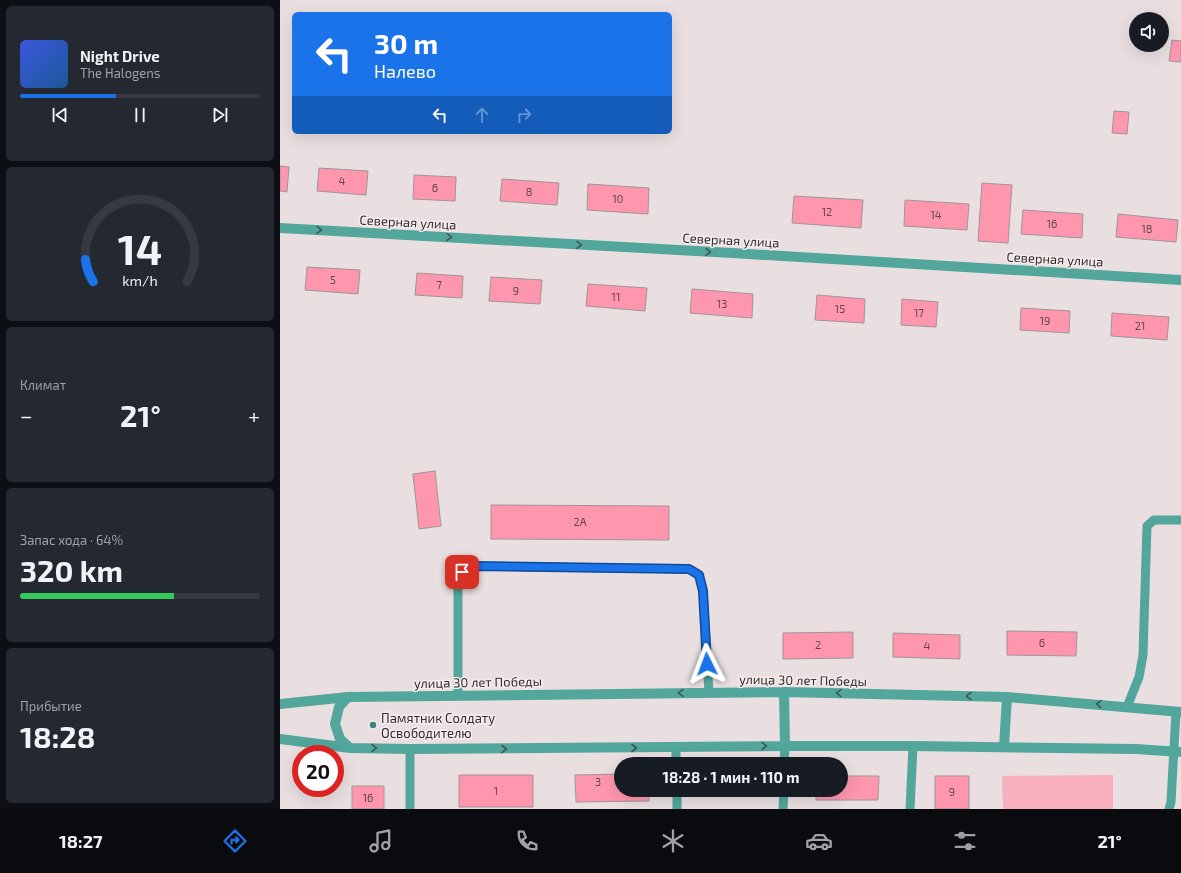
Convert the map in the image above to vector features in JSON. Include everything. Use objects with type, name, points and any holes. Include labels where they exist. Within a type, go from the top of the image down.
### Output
[{"type":"street","name":"Северная улица","points":[[280,228],[740,253],[1181,280]]},
{"type":"street","name":"улица 30 лет Победы","points":[[280,704],[348,697],[784,692],[1007,697],[1179,712]]},
{"type":"street","points":[[784,692],[784,746]]},
{"type":"street","points":[[348,697],[339,707],[335,724],[340,739],[350,748]]},
{"type":"street","points":[[1004,746],[1007,697]]},
{"type":"street","points":[[280,739],[350,748],[410,749],[1004,746],[1178,751]]},
{"type":"lane","points":[[1127,707],[1139,677],[1143,655],[1147,526],[1154,520],[1181,520]]},
{"type":"lane","points":[[458,695],[458,585],[462,572],[473,566],[689,569],[699,575],[703,591],[709,693]]},
{"type":"lane","points":[[1169,809],[1178,751],[1179,712]]},
{"type":"lane","points":[[784,746],[784,757]]},
{"type":"lane","points":[[910,809],[913,746]]},
{"type":"lane","points":[[676,747],[676,757]]},
{"type":"lane","points":[[410,749],[410,809]]},
{"type":"lane","points":[[677,797],[677,809]]},
{"type":"lane","points":[[783,809],[784,797]]},
{"type":"shaded area","points":[[1113,775],[1113,809],[1003,809],[1002,776]]},
{"type":"building","points":[[1172,40],[1181,41],[1181,62],[1169,61]]},
{"type":"building","points":[[1114,111],[1129,112],[1127,134],[1112,133]]},
{"type":"building","points":[[280,166],[289,167],[287,192],[280,191]]},
{"type":"building","points":[[319,168],[368,171],[366,195],[317,191]]},
{"type":"building","points":[[414,175],[456,177],[455,201],[413,199]]},
{"type":"building","points":[[502,179],[559,183],[557,205],[500,201]]},
{"type":"building","points":[[982,183],[1012,185],[1008,243],[978,241]]},
{"type":"building","points":[[588,184],[649,188],[648,214],[587,210]]},
{"type":"building","points":[[794,196],[863,200],[861,228],[792,223]]},
{"type":"building","points":[[905,200],[969,204],[967,230],[904,226]]},
{"type":"building","points":[[1023,210],[1083,214],[1082,238],[1021,234]]},
{"type":"building","points":[[1118,214],[1178,220],[1176,242],[1116,237]]},
{"type":"building","points":[[307,267],[360,270],[358,294],[305,290]]},
{"type":"building","points":[[417,273],[463,276],[462,298],[415,295]]},
{"type":"building","points":[[491,277],[542,280],[540,304],[489,301]]},
{"type":"building","points":[[588,284],[647,288],[645,311],[586,306]]},
{"type":"building","points":[[692,289],[753,294],[752,318],[690,313]]},
{"type":"building","points":[[817,295],[865,299],[864,323],[815,320]]},
{"type":"building","points":[[902,299],[938,302],[936,327],[901,325]]},
{"type":"building","points":[[1021,308],[1070,311],[1069,333],[1020,330]]},
{"type":"building","points":[[1112,313],[1169,317],[1167,340],[1111,336]]},
{"type":"building","points":[[435,471],[441,526],[419,529],[413,474]]},
{"type":"building","points":[[491,505],[669,506],[669,540],[491,539]]},
{"type":"building","points":[[1007,631],[1077,632],[1076,656],[1007,655]]},
{"type":"building","points":[[853,632],[853,658],[783,659],[783,633]]},
{"type":"building","points":[[893,633],[960,635],[960,659],[893,657]]},
{"type":"building","points":[[614,774],[614,797],[649,797],[649,801],[576,802],[575,775]]},
{"type":"building","points":[[459,775],[533,775],[533,807],[459,807]]},
{"type":"building","points":[[848,776],[879,776],[878,800],[816,800],[816,797],[848,797]]},
{"type":"building","points":[[935,776],[969,776],[969,809],[935,809]]},
{"type":"building","points":[[352,786],[384,786],[384,809],[352,809]]},
{"type":"place","name":"Памятник Солдату Освободителю","points":[[373,725]]},
{"type":"route","points":[[462,572],[473,566],[689,569],[699,575],[703,591],[707,664]]}]
